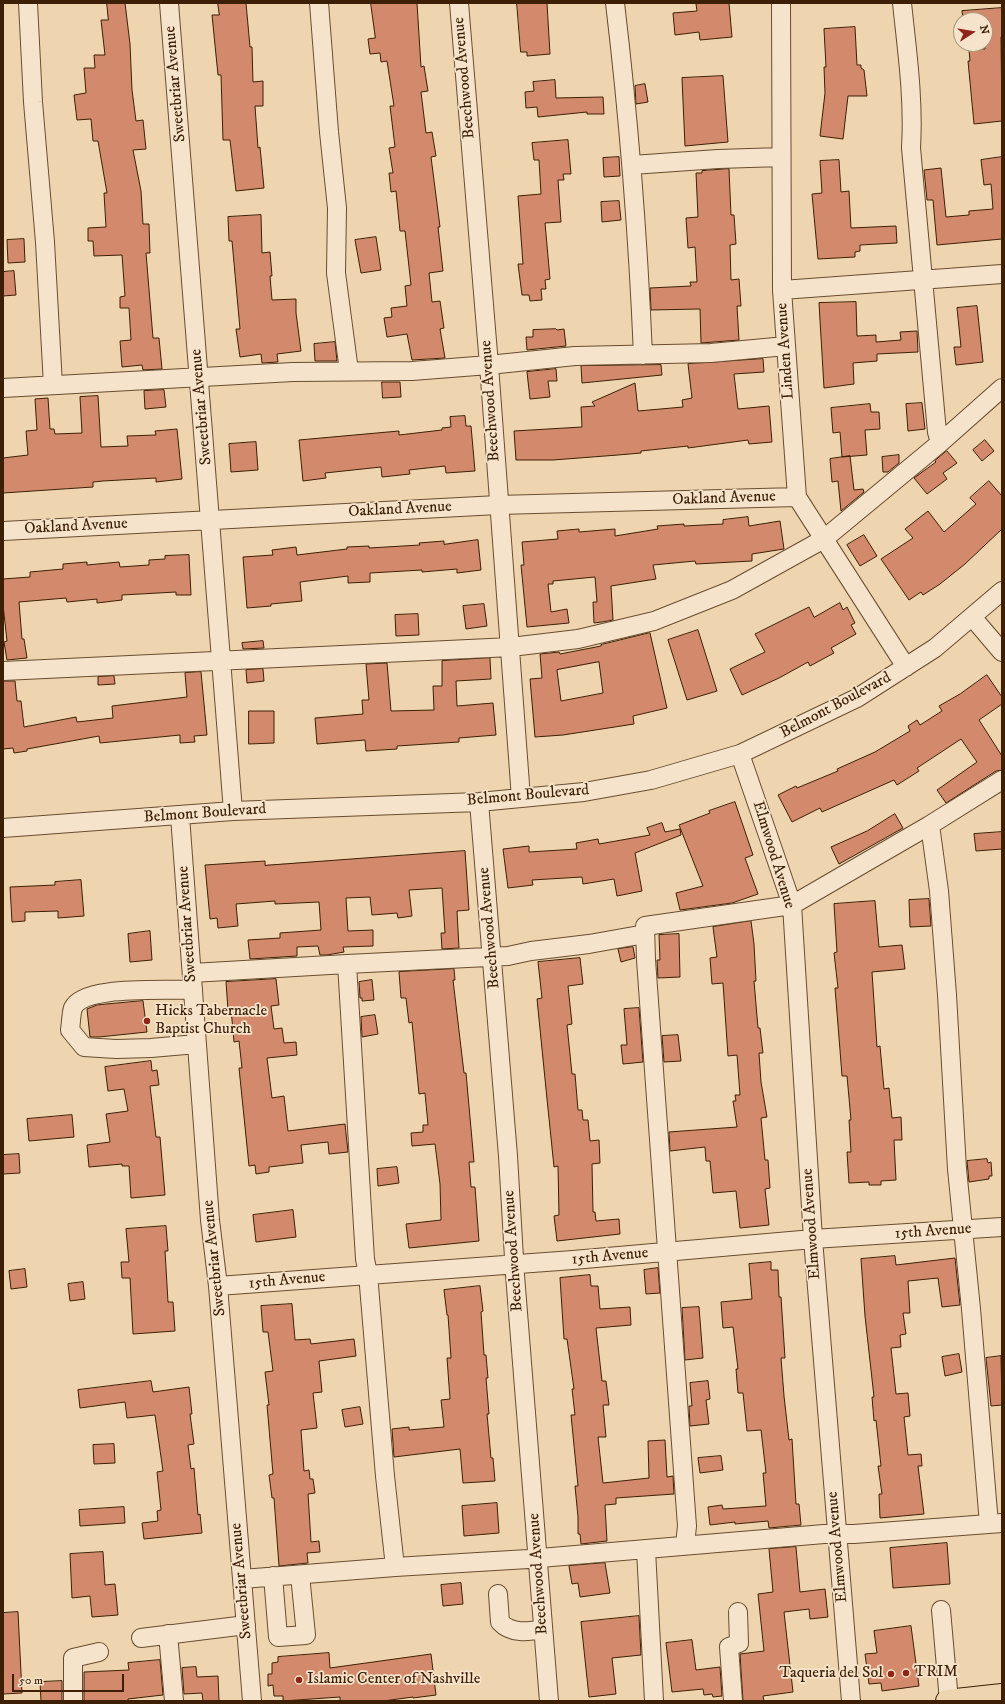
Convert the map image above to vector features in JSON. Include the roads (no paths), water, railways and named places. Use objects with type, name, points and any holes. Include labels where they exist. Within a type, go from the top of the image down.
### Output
[{"type":"main road","points":[[948,1701],[1002,1695]]},
{"type":"street","points":[[28,3],[33,102],[46,250],[53,385]]},
{"type":"street","name":"Sweetbriar Avenue","points":[[169,3],[233,812]]},
{"type":"street","points":[[319,3],[329,132],[337,208],[336,273],[349,371]]},
{"type":"street","name":"Beechwood Avenue","points":[[459,3],[489,365],[498,505],[521,798]]},
{"type":"street","points":[[615,3],[625,83],[632,166],[639,260],[643,355]]},
{"type":"street","name":"Linden Avenue","points":[[780,3],[782,290],[797,497],[906,667]]},
{"type":"street","points":[[902,3],[912,124],[911,148],[936,432],[940,442]]},
{"type":"street","points":[[632,166],[718,159],[781,157]]},
{"type":"street","points":[[782,290],[1002,274]]},
{"type":"street","points":[[3,388],[349,371],[412,371],[575,356],[712,353],[786,346]]},
{"type":"street","points":[[3,671],[222,662],[248,658],[510,647],[578,639],[654,621],[732,590],[824,539],[1002,388]]},
{"type":"street","name":"Oakland Avenue","points":[[3,531],[498,505],[797,497]]},
{"type":"street","name":"Belmont Boulevard","points":[[3,828],[233,812],[479,802],[584,792],[651,780],[740,754],[857,698],[935,648],[1002,591]]},
{"type":"street","points":[[972,618],[1002,652]]},
{"type":"street","name":"Elmwood Avenue","points":[[740,754],[792,905],[813,1239],[851,1701]]},
{"type":"street","points":[[685,1545],[687,1526],[646,968],[645,926],[792,905],[930,825],[1002,780]]},
{"type":"street","name":"Beechwood Avenue","points":[[479,802],[508,1156],[514,1264],[549,1701]]},
{"type":"street","name":"Sweetbriar Avenue","points":[[180,816],[210,1220],[218,1286],[252,1701]]},
{"type":"street","points":[[242,1579],[675,1548],[685,1545],[824,1534],[838,1535],[996,1523],[962,1230],[947,995],[938,891],[930,825]]},
{"type":"street","points":[[197,1044],[130,1049],[84,1048],[70,1030],[73,1008],[85,997],[101,993],[130,990],[180,990],[192,981],[347,964],[508,956],[531,951],[589,944],[645,934]]},
{"type":"street","points":[[347,964],[365,1259],[368,1274],[385,1476],[395,1567]]},
{"type":"street","name":"15th Avenue","points":[[218,1286],[667,1252],[813,1239],[1002,1227]]},
{"type":"street","points":[[646,1550],[654,1701]]},
{"type":"street","points":[[273,1576],[278,1637],[306,1635],[300,1574]]},
{"type":"street","points":[[498,1594],[500,1622],[506,1628],[516,1631],[543,1629]]},
{"type":"street","points":[[940,1610],[948,1701]]},
{"type":"street","points":[[733,1701],[729,1647],[739,1643],[738,1612]]},
{"type":"street","points":[[141,1638],[168,1634],[246,1628],[277,1630]]},
{"type":"street","points":[[168,1634],[174,1701]]},
{"type":"street","points":[[73,1701],[73,1658],[99,1652]]},
{"type":"place","name":"Hicks Tabernacle Baptist Church","points":[[147,1021]]},
{"type":"place","name":"TRIM","points":[[906,1673]]},
{"type":"place","name":"Taqueria del Sol","points":[[891,1674]]},
{"type":"place","name":"Islamic Center of Nashville","points":[[299,1680]]}]
